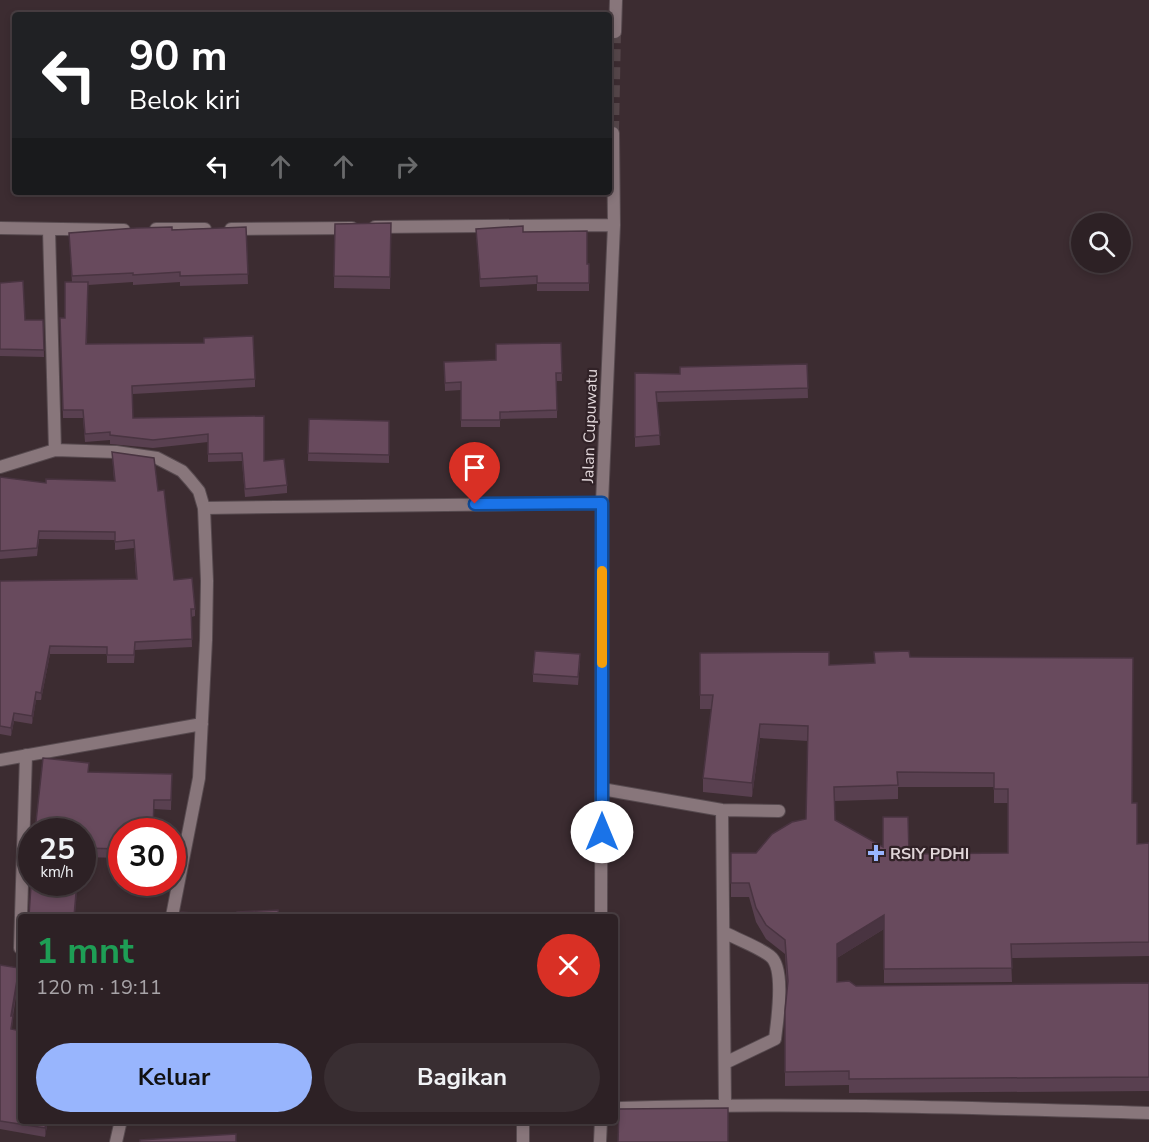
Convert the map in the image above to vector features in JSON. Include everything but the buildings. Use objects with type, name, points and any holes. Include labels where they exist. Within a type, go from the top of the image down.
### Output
[{"type":"street","points":[[615,32],[616,0]]},
{"type":"street","name":"Jalan Cupuwatu","points":[[601,914],[602,503],[614,225],[613,133]]},
{"type":"street","points":[[0,228],[138,230],[614,225]]},
{"type":"street","points":[[49,230],[55,450]]},
{"type":"street","points":[[0,467],[55,450],[116,452],[157,458],[182,471],[199,491],[204,508],[207,628],[199,778],[172,914]]},
{"type":"street","points":[[204,508],[602,503]]},
{"type":"street","points":[[0,760],[202,724]]},
{"type":"street","points":[[21,914],[26,755]]},
{"type":"street","points":[[602,789],[722,810],[779,811]]},
{"type":"street","points":[[722,810],[725,1104]]},
{"type":"street","points":[[724,932],[772,957],[778,970],[779,1005],[775,1039],[725,1063]]},
{"type":"street","points":[[621,1108],[725,1104],[876,1105],[1149,1113]]},
{"type":"street","points":[[116,1142],[120,1124]]},
{"type":"street","points":[[523,1124],[524,1142]]},
{"type":"street","points":[[600,1124],[600,1142]]},
{"type":"tunnel","points":[[613,133],[615,32]]},
{"type":"slow traffic","points":[[602,571],[602,663]]},
{"type":"place","name":"RSIY PDHI","points":[[876,853]]},
{"type":"route","points":[[475,504],[602,503],[602,832]]}]
